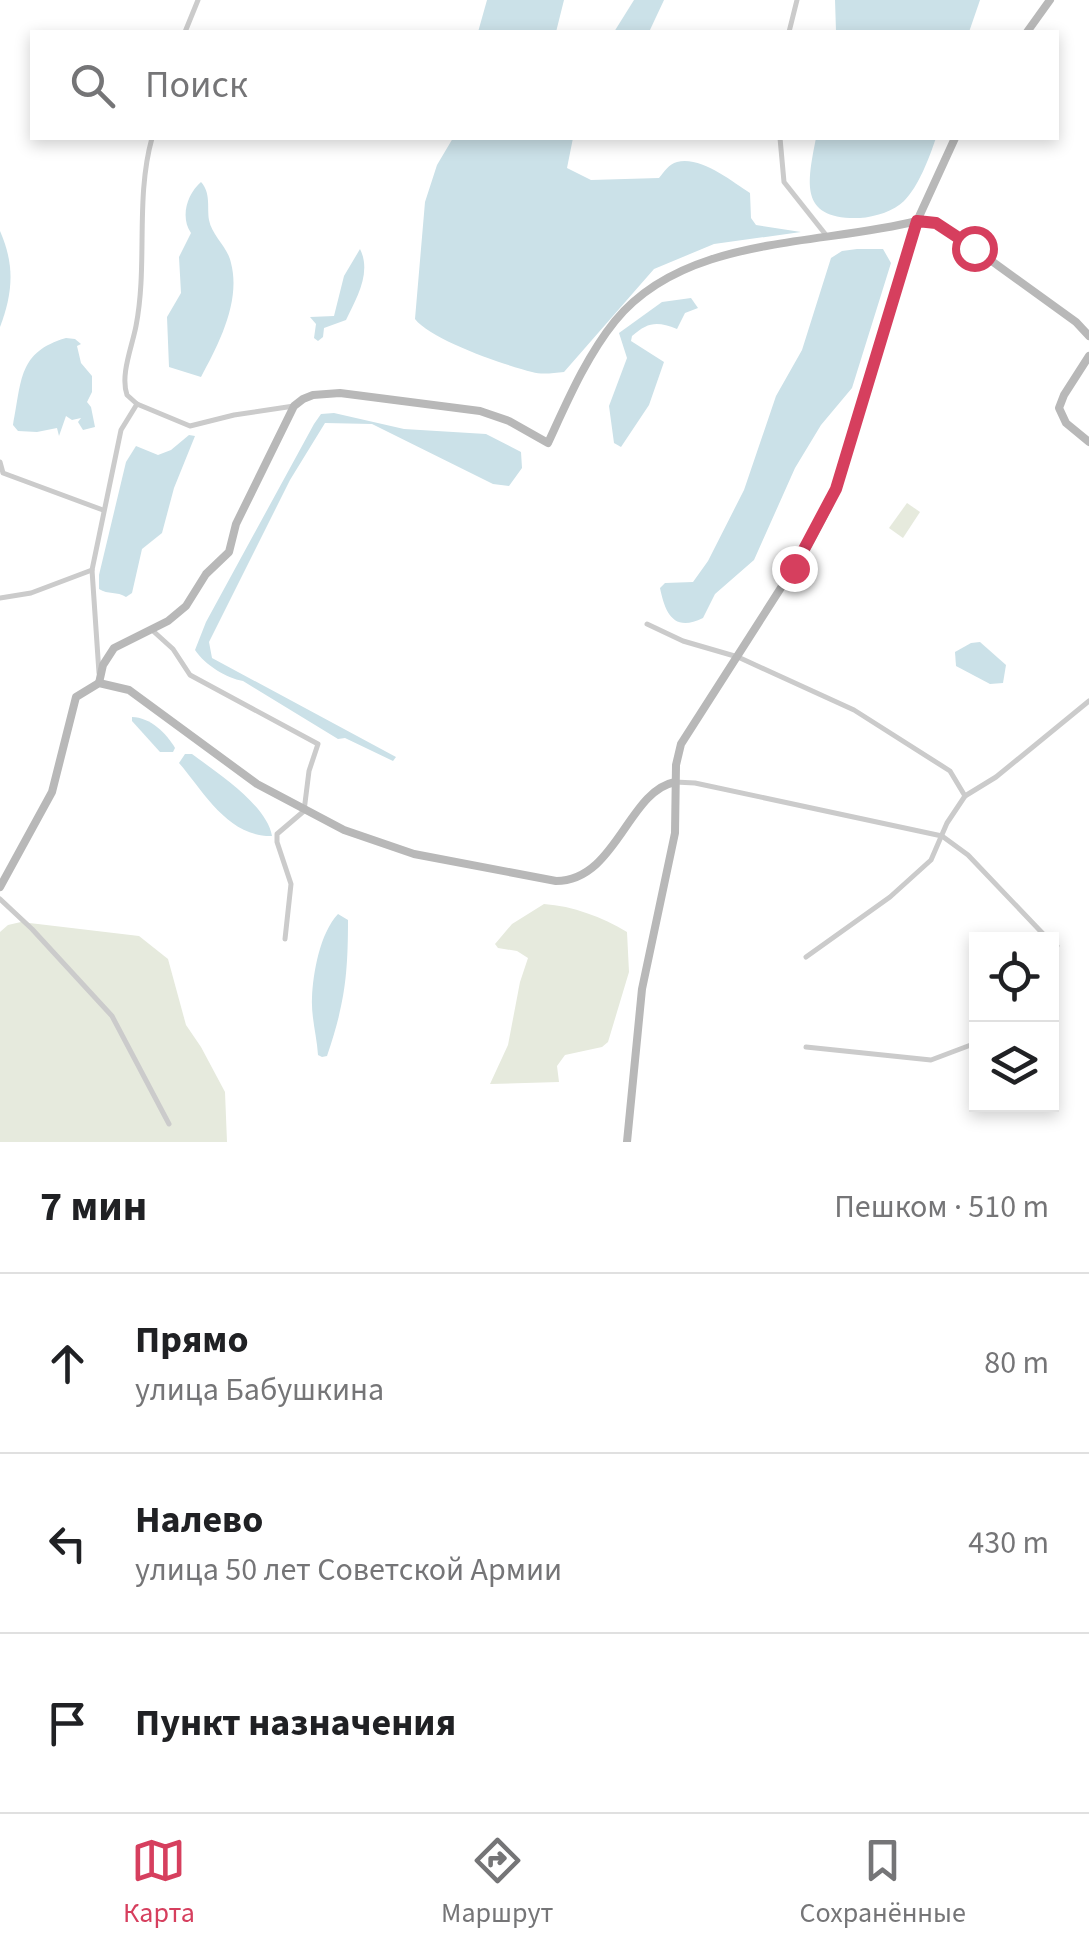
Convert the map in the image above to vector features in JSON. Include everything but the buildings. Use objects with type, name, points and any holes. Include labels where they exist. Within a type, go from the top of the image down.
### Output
[{"type":"main road","points":[[1028,30],[1050,0]]},
{"type":"main road","points":[[627,1142],[642,989],[676,832],[681,744],[830,504],[917,221],[954,140]]},
{"type":"main road","points":[[100,683],[114,648],[168,621],[186,606],[206,574],[229,552],[236,524],[294,406],[313,394],[340,393],[480,411],[509,421],[548,443],[600,342],[624,311],[654,286],[732,254],[917,221],[932,221],[946,228],[1076,322],[1089,336]]},
{"type":"main road","points":[[1089,356],[1060,408],[1066,423],[1089,442]]},
{"type":"main road","points":[[0,887],[52,792],[76,697],[100,683],[128,690],[258,784],[344,830],[414,854],[565,881],[598,861],[622,836],[653,791],[676,782]]},
{"type":"street","points":[[187,30],[198,0]]},
{"type":"street","points":[[790,30],[798,0]]},
{"type":"street","points":[[151,140],[144,169],[138,316],[124,386],[127,396],[190,426],[294,406]]},
{"type":"street","points":[[780,140],[784,182],[828,238]]},
{"type":"street","points":[[100,683],[92,570],[121,430],[137,404]]},
{"type":"street","points":[[0,462],[3,473],[103,510]]},
{"type":"street","points":[[0,598],[31,593],[92,570]]},
{"type":"street","points":[[647,624],[683,642],[738,656],[875,722],[950,771],[965,796]]},
{"type":"street","points":[[150,629],[173,649],[190,674],[318,744],[309,771],[304,811],[277,834],[290,884],[285,939]]},
{"type":"street","points":[[806,957],[900,889],[931,860],[965,796],[986,784],[1089,700]]},
{"type":"street","points":[[676,782],[942,836],[968,855],[1040,932]]},
{"type":"street","points":[[0,899],[112,1016],[169,1124]]},
{"type":"street","points":[[806,1047],[931,1060],[969,1046]]},
{"type":"shaded area","points":[[907,503],[920,512],[903,538],[889,528]]},
{"type":"shaded area","points":[[544,904],[587,913],[627,932],[629,972],[608,1042],[602,1047],[565,1055],[557,1066],[559,1082],[490,1084],[508,1045],[528,958],[495,944],[512,924]]},
{"type":"shaded area","points":[[21,922],[139,936],[168,959],[186,1025],[225,1092],[227,1142],[0,1142],[0,932]]},
{"type":"water","points":[[487,0],[564,0],[556,30],[479,30]]},
{"type":"water","points":[[634,0],[664,0],[650,30],[615,30]]},
{"type":"water","points":[[835,0],[980,0],[970,30],[836,30]]},
{"type":"water","points":[[452,140],[573,140],[567,168],[591,180],[659,178],[674,163],[696,163],[750,193],[751,218],[756,225],[801,232],[714,244],[654,269],[564,372],[532,372],[452,343],[415,319],[425,202],[437,165]]},
{"type":"water","points":[[816,140],[935,140],[909,195],[895,208],[872,216],[840,217],[826,213],[812,196],[810,170]]},
{"type":"water","points":[[201,182],[211,226],[229,257],[233,292],[226,322],[201,377],[169,367],[167,317],[181,293],[179,257],[191,233],[186,220],[187,206]]},
{"type":"water","points":[[0,231],[10,279],[0,327]]},
{"type":"water","points":[[360,249],[363,276],[354,303],[346,320],[324,328],[318,341],[314,338],[316,324],[310,317],[334,316],[344,276]]},
{"type":"water","points":[[883,249],[891,263],[852,388],[821,425],[795,468],[754,560],[715,594],[703,618],[678,621],[668,612],[660,588],[665,583],[693,582],[708,561],[744,490],[776,396],[802,350],[831,258],[842,251]]},
{"type":"water","points":[[691,298],[698,308],[685,313],[677,329],[653,324],[632,336],[631,341],[664,362],[649,405],[621,447],[614,443],[609,406],[627,358],[619,333],[662,302]]},
{"type":"water","points":[[66,338],[81,344],[77,346],[81,363],[92,376],[92,392],[87,402],[95,427],[83,430],[78,422],[81,418],[72,420],[66,416],[59,436],[57,428],[18,431],[13,425],[25,370],[39,351]]},
{"type":"water","points":[[334,413],[404,429],[486,434],[521,452],[522,468],[509,486],[493,484],[372,424],[325,423],[290,480],[209,642],[212,658],[396,757],[393,761],[345,738],[338,739],[243,681],[216,670],[195,650],[206,622],[314,424],[321,414]]},
{"type":"water","points":[[189,435],[195,436],[174,488],[162,533],[142,549],[132,593],[126,597],[99,589],[126,462],[136,446],[158,455]]},
{"type":"water","points":[[980,642],[1006,665],[1003,683],[990,684],[956,666],[955,652]]},
{"type":"water","points":[[132,717],[157,727],[175,748],[173,752],[160,752]]},
{"type":"water","points":[[185,754],[192,754],[251,801],[272,836],[242,829],[218,811],[179,763]]},
{"type":"water","points":[[338,914],[348,920],[346,973],[333,1037],[327,1056],[322,1057],[318,1055],[313,1020],[313,988],[322,942]]},
{"type":"route","points":[[794,568],[836,489],[917,221],[932,221],[974,248]]}]
